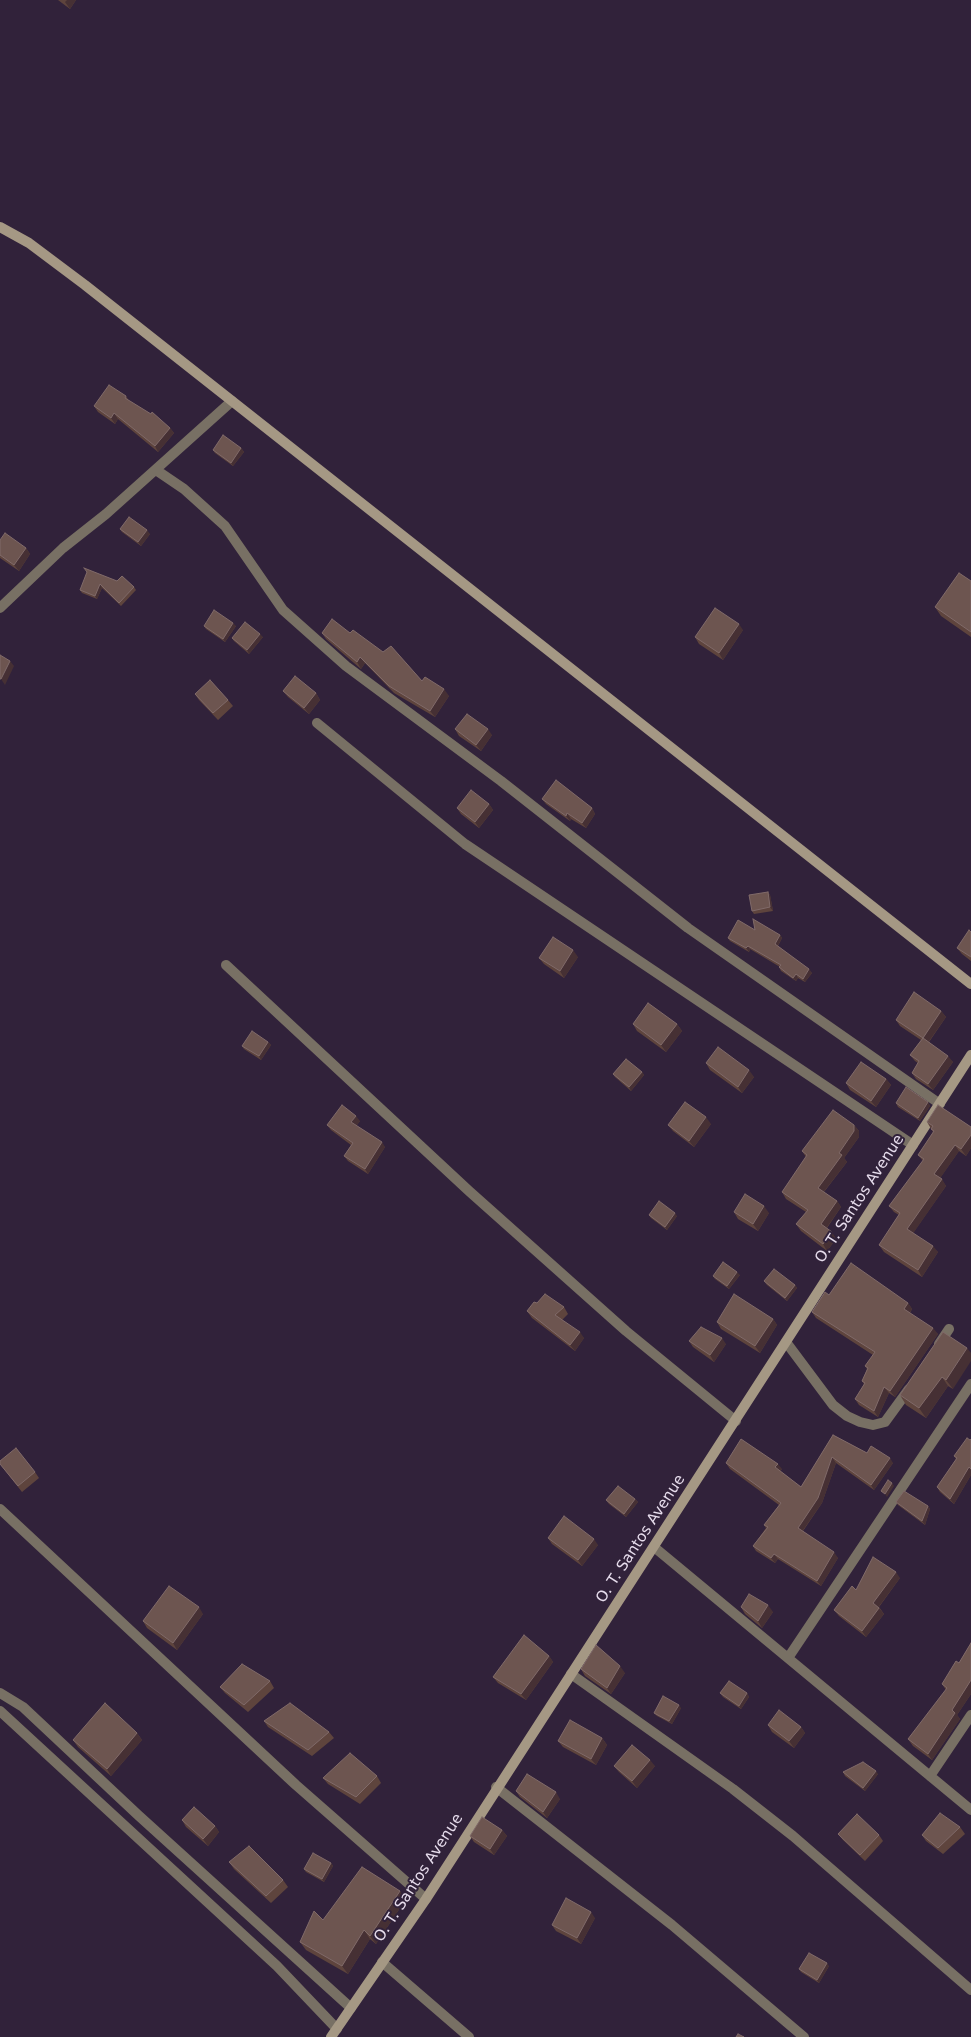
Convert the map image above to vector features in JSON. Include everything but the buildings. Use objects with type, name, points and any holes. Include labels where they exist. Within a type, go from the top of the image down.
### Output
[{"type":"street","points":[[0,227],[47,256],[971,984]]},
{"type":"street","points":[[0,608],[63,548],[156,470],[232,401]]},
{"type":"street","points":[[156,470],[184,489],[225,526],[283,610],[346,666],[501,781],[688,928],[940,1104]]},
{"type":"street","points":[[317,723],[465,844],[913,1145]]},
{"type":"street","points":[[226,965],[469,1191],[626,1331],[736,1421]]},
{"type":"street","name":"O. T. Santos Avenue","points":[[334,2033],[426,1898],[971,1055]]},
{"type":"street","points":[[933,1354],[949,1330]]},
{"type":"street","points":[[786,1342],[833,1405],[847,1416],[860,1422],[873,1425],[885,1422],[916,1379]]},
{"type":"street","points":[[788,1658],[971,1384]]},
{"type":"street","points":[[0,1509],[289,1778],[426,1898]]},
{"type":"street","points":[[654,1547],[971,1810]]},
{"type":"street","points":[[570,1674],[740,1795],[820,1860],[971,1990]]},
{"type":"street","points":[[0,1693],[23,1706],[138,1815],[351,2008]]},
{"type":"street","points":[[0,1711],[277,1966],[334,2033]]},
{"type":"street","points":[[930,1776],[971,1715]]},
{"type":"street","points":[[496,1787],[664,1919],[804,2037]]},
{"type":"street","points":[[382,1962],[469,2037]]}]
